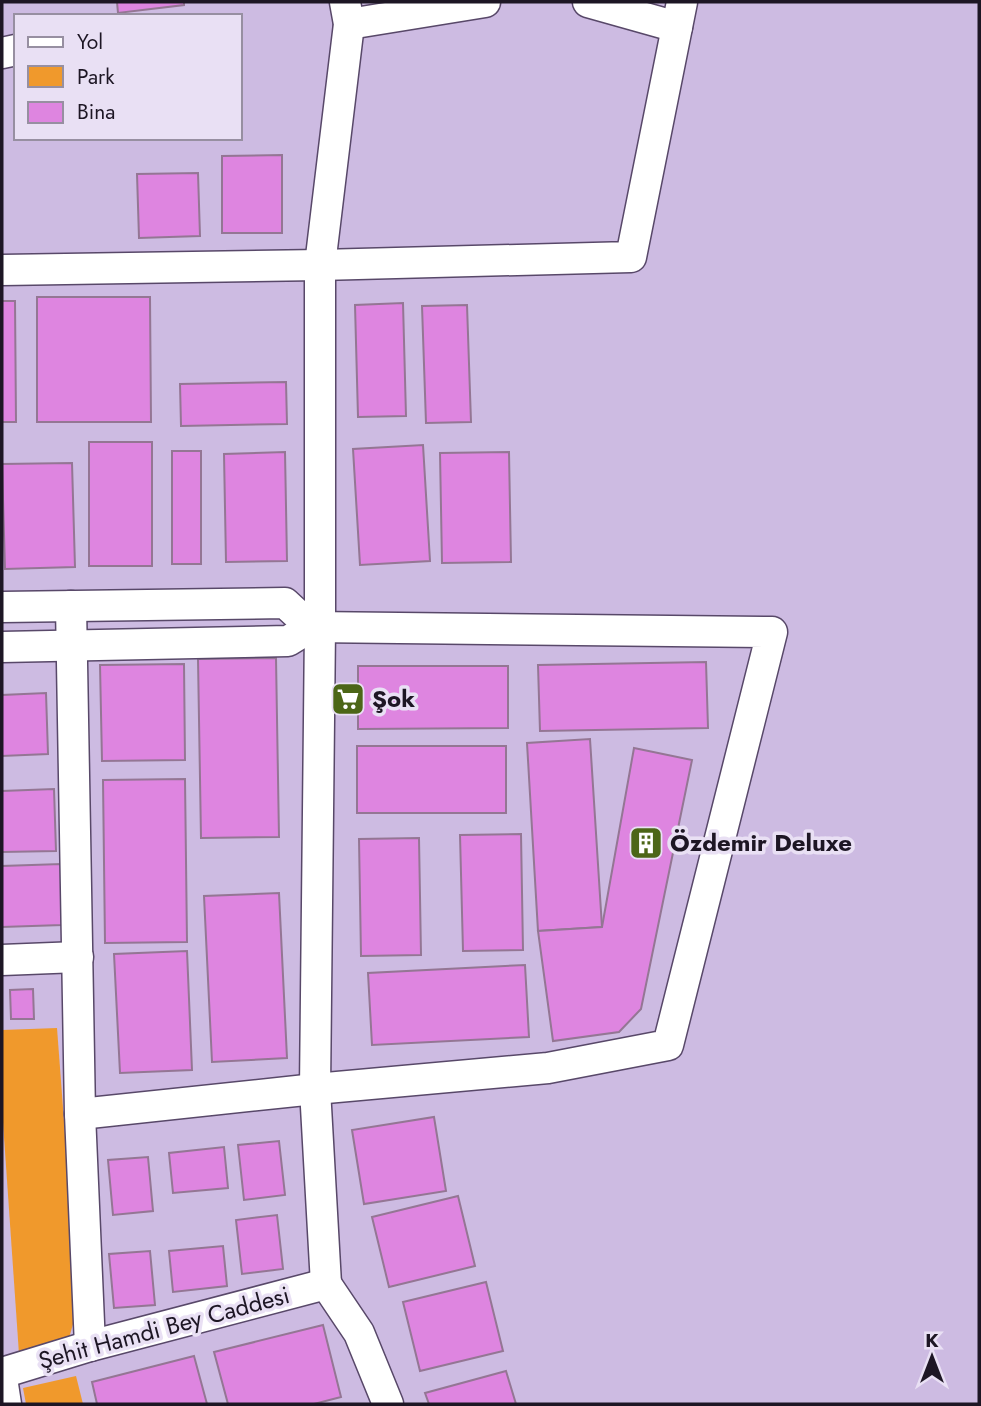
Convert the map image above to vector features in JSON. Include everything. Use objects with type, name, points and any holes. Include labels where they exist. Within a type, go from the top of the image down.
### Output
[{"type":"street","points":[[388,1404],[359,1333],[326,1284],[315,1089],[315,627],[320,265],[347,13],[485,2]]},
{"type":"street","points":[[2,270],[631,257],[679,15],[588,2]]},
{"type":"street","points":[[2,607],[285,603],[315,627]]},
{"type":"street","points":[[71,606],[80,1114],[90,1346]]},
{"type":"street","points":[[2,647],[288,641],[315,627],[772,632],[668,1045],[548,1068],[80,1114]]},
{"type":"street","points":[[2,960],[78,957]]},
{"type":"street","name":"Şehit Hamdi Bey Caddesi","points":[[2,1375],[90,1346],[326,1284]]},
{"type":"street","points":[[2,1375],[6,1404]]},
{"type":"green space","points":[[57,1028],[78,1307],[69,1338],[19,1354],[2,1108],[2,1030]]},
{"type":"green space","points":[[76,1376],[83,1404],[26,1404],[23,1388]]},
{"type":"building","points":[[117,2],[184,2],[184,5],[118,13]]},
{"type":"building","points":[[282,155],[282,233],[222,233],[222,156]]},
{"type":"building","points":[[198,173],[200,236],[139,238],[137,174]]},
{"type":"building","points":[[37,297],[150,297],[151,422],[37,422]]},
{"type":"building","points":[[2,301],[15,301],[16,422],[2,422]]},
{"type":"building","points":[[403,303],[406,416],[358,417],[355,305]]},
{"type":"building","points":[[467,305],[471,422],[426,423],[422,306]]},
{"type":"building","points":[[286,382],[287,424],[181,426],[180,384]]},
{"type":"building","points":[[89,442],[152,442],[152,566],[89,566]]},
{"type":"building","points":[[423,445],[430,561],[360,565],[353,449]]},
{"type":"building","points":[[172,451],[201,451],[201,564],[172,564]]},
{"type":"building","points":[[285,452],[287,561],[226,562],[224,454]]},
{"type":"building","points":[[509,452],[511,562],[442,563],[440,453]]},
{"type":"building","points":[[72,463],[75,567],[5,569],[2,464]]},
{"type":"building","points":[[276,658],[279,837],[201,838],[198,659]]},
{"type":"building","points":[[706,662],[708,728],[540,731],[538,665]]},
{"type":"building","points":[[184,664],[185,760],[102,761],[100,665]]},
{"type":"building","points":[[358,666],[508,666],[508,728],[358,729]]},
{"type":"building","points":[[46,693],[48,754],[2,756],[2,695]]},
{"type":"building","name":"Özdemir Deluxe","points":[[590,739],[602,927],[538,931],[527,743]]},
{"type":"building","points":[[357,746],[506,746],[506,813],[357,813]]},
{"type":"building","name":"Özdemir Deluxe","points":[[634,748],[692,760],[641,1009],[619,1032],[553,1041],[538,931],[602,927]]},
{"type":"building","points":[[185,779],[187,942],[105,943],[103,780]]},
{"type":"building","points":[[54,789],[56,851],[2,852],[2,791]]},
{"type":"building","points":[[521,834],[523,950],[463,951],[460,835]]},
{"type":"building","points":[[419,838],[421,955],[361,956],[359,839]]},
{"type":"building","points":[[61,864],[62,925],[2,927],[2,866]]},
{"type":"building","points":[[279,893],[287,1058],[212,1062],[204,896]]},
{"type":"building","points":[[187,951],[192,1070],[120,1073],[114,954]]},
{"type":"building","points":[[525,965],[529,1037],[372,1045],[368,973]]},
{"type":"building","points":[[33,989],[34,1019],[11,1019],[10,990]]},
{"type":"building","points":[[434,1117],[446,1191],[364,1204],[352,1130]]},
{"type":"building","points":[[279,1141],[285,1195],[244,1200],[238,1145]]},
{"type":"building","points":[[224,1147],[228,1188],[173,1193],[169,1153]]},
{"type":"building","points":[[148,1157],[153,1211],[113,1215],[108,1160]]},
{"type":"building","points":[[458,1196],[475,1266],[389,1287],[372,1217]]},
{"type":"building","points":[[277,1215],[283,1269],[242,1274],[236,1220]]},
{"type":"building","points":[[223,1246],[227,1286],[173,1292],[169,1251]]},
{"type":"building","points":[[150,1251],[155,1305],[114,1308],[109,1254]]},
{"type":"building","points":[[486,1282],[503,1351],[420,1371],[403,1302]]},
{"type":"building","points":[[323,1325],[341,1397],[314,1404],[228,1404],[214,1352]]},
{"type":"building","points":[[194,1356],[207,1404],[97,1404],[92,1382]]},
{"type":"building","points":[[506,1371],[516,1404],[429,1404],[425,1393]]},
{"type":"place","name":"Şok","points":[[348,699]]},
{"type":"place","name":"Özdemir Deluxe","points":[[646,843]]}]
